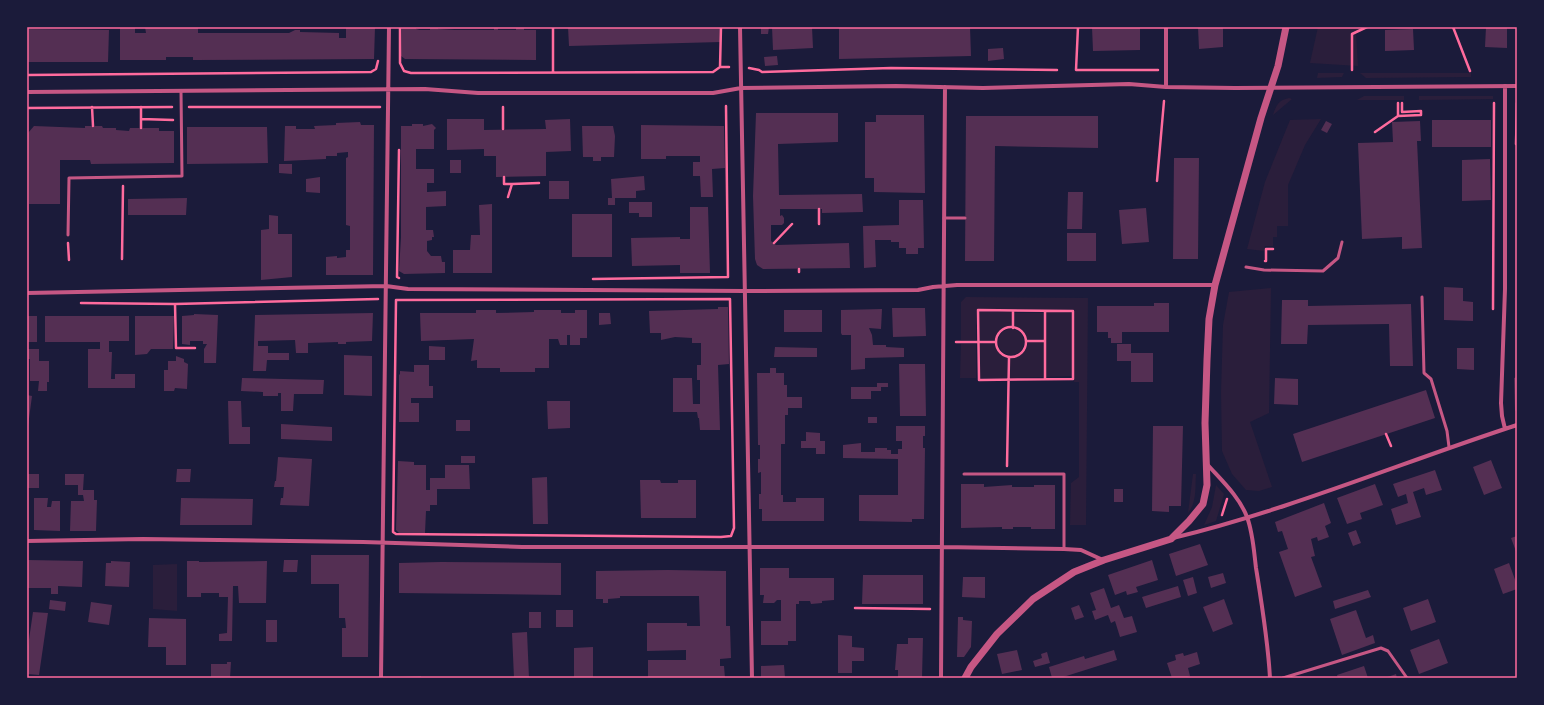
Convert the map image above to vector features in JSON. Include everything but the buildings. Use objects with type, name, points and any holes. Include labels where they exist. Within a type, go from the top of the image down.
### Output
[{"type":"street","points":[[381,678],[389,27]]},
{"type":"street","points":[[740,27],[752,678]]},
{"type":"street","points":[[1166,27],[1166,87]]},
{"type":"street","points":[[1171,539],[1203,504],[1207,485],[1205,423],[1209,319],[1215,285],[1270,88],[1278,66],[1286,27]]},
{"type":"street","points":[[27,92],[425,89],[478,93],[713,93],[741,88],[896,86],[983,88],[1129,84],[1166,87],[1270,88],[1517,86]]},
{"type":"street","points":[[1505,86],[1505,289],[1501,403],[1505,429]]},
{"type":"street","points":[[941,678],[945,87]]},
{"type":"street","points":[[27,293],[386,286],[408,289],[745,291],[918,290],[944,286],[1150,284],[1215,285]]},
{"type":"street","points":[[965,678],[971,667],[996,634],[1033,599],[1074,572],[1104,560],[1171,539],[1223,526],[1448,447],[1517,425]]},
{"type":"street","points":[[1206,463],[1233,494],[1247,517],[1253,541],[1269,654],[1270,678]]},
{"type":"street","points":[[27,541],[150,539],[530,547],[943,547],[1064,549],[1081,550],[1104,560]]},
{"type":"lane","points":[[68,235],[69,178],[182,176],[181,91]]},
{"type":"lane","points":[[944,218],[965,218]]},
{"type":"lane","points":[[1246,267],[1264,270],[1323,271],[1338,258],[1342,242]]},
{"type":"lane","points":[[1422,297],[1424,373],[1431,379],[1447,430],[1448,447]]},
{"type":"lane","points":[[964,474],[1064,474],[1064,549]]},
{"type":"lane","points":[[1283,678],[1381,648],[1388,651],[1407,678]]},
{"type":"path","points":[[400,27],[400,64],[404,71],[410,73],[713,72],[720,67],[729,67]]},
{"type":"path","points":[[554,27],[554,72]]},
{"type":"path","points":[[720,67],[721,27]]},
{"type":"path","points":[[1078,27],[1076,70],[1163,70]]},
{"type":"path","points":[[1352,70],[1352,34],[1367,27]]},
{"type":"path","points":[[1452,27],[1470,71]]},
{"type":"path","points":[[27,75],[371,72],[376,69],[378,64]]},
{"type":"path","points":[[747,68],[762,72],[892,68],[1057,70]]},
{"type":"path","points":[[1157,182],[1164,101]]},
{"type":"path","points":[[1398,103],[1398,116]]},
{"type":"path","points":[[1375,132],[1398,116],[1420,116],[1421,111],[1402,112],[1402,103]]},
{"type":"path","points":[[1493,316],[1494,103]]},
{"type":"path","points":[[503,106],[503,129]]},
{"type":"path","points":[[586,279],[728,277],[726,106]]},
{"type":"path","points":[[141,107],[141,128]]},
{"type":"path","points":[[27,108],[380,107]]},
{"type":"path","points":[[92,108],[93,126]]},
{"type":"path","points":[[141,119],[182,120]]},
{"type":"path","points":[[399,145],[397,277],[403,279]]},
{"type":"path","points":[[122,259],[123,177]]},
{"type":"path","points":[[504,177],[504,184],[539,183]]},
{"type":"path","points":[[508,197],[512,184]]},
{"type":"path","points":[[819,209],[819,224]]},
{"type":"path","points":[[774,243],[792,224]]},
{"type":"path","points":[[68,235],[69,260]]},
{"type":"path","points":[[1258,261],[1266,261],[1266,249],[1273,249]]},
{"type":"path","points":[[74,303],[175,304],[380,299]]},
{"type":"path","points":[[175,304],[176,348],[195,348]]},
{"type":"path","points":[[396,534],[731,536],[734,528],[730,305]]},
{"type":"path","points":[[978,310],[1013,311],[1073,311],[1074,379],[979,380],[978,310]]},
{"type":"path","points":[[1013,311],[1013,328]]},
{"type":"path","points":[[1045,311],[1045,379]]},
{"type":"path","points":[[1009,328],[1022,332],[1026,341],[1023,352],[1019,355],[1009,357],[1000,352],[996,342],[999,334],[1009,328]]},
{"type":"path","points":[[1026,341],[1045,341]]},
{"type":"path","points":[[956,342],[996,342]]},
{"type":"path","points":[[1008,474],[1009,357]]},
{"type":"path","points":[[1386,434],[1391,446]]},
{"type":"path","points":[[1221,520],[1227,499]]},
{"type":"path","points":[[855,608],[930,609]]},
{"type":"shaded area","points":[[1318,27],[1369,27],[1356,33],[1358,66],[1310,63]]},
{"type":"shaded area","points":[[1318,73],[1344,73],[1342,77],[1317,78]]},
{"type":"shaded area","points":[[1360,73],[1471,73],[1471,77],[1366,78]]},
{"type":"shaded area","points":[[1364,96],[1404,96],[1404,100],[1357,100]]},
{"type":"shaded area","points":[[1419,96],[1493,96],[1493,99],[1419,100]]},
{"type":"shaded area","points":[[1289,98],[1292,99],[1273,115],[1278,104]]},
{"type":"shaded area","points":[[1321,119],[1305,145],[1288,185],[1288,226],[1277,226],[1277,237],[1273,237],[1273,246],[1265,246],[1264,251],[1247,249],[1265,182],[1290,120]]},
{"type":"shaded area","points":[[1271,288],[1269,413],[1250,422],[1272,487],[1259,491],[1246,490],[1232,474],[1222,451],[1221,392],[1223,325],[1229,292]]},
{"type":"shaded area","points":[[966,297],[1088,298],[1086,525],[1070,525],[1071,483],[1079,477],[1079,382],[1074,382],[1075,310],[976,310],[976,340],[961,340],[961,302]]},
{"type":"shaded area","points":[[979,312],[1012,312],[1013,326],[1006,327],[1001,330],[995,340],[979,340]]},
{"type":"shaded area","points":[[1046,312],[1072,313],[1072,376],[1046,377]]},
{"type":"shaded area","points":[[1014,313],[1043,313],[1043,339],[1027,339],[1023,331],[1015,326]]},
{"type":"shaded area","points":[[1011,329],[1020,333],[1024,342],[1020,351],[1011,355],[1002,351],[998,342],[1002,333]]},
{"type":"shaded area","points":[[1028,342],[1044,342],[1043,377],[1008,378],[1010,358],[1020,356],[1026,349]]},
{"type":"shaded area","points":[[995,343],[1000,354],[1007,358],[1007,378],[979,378],[978,344]]},
{"type":"shaded area","points":[[961,344],[976,344],[976,378],[960,378]]},
{"type":"shaded area","points":[[1193,474],[1196,474],[1195,495],[1193,504],[1188,513]]},
{"type":"shaded area","points":[[1216,485],[1224,494],[1216,521],[1204,525],[1212,507]]},
{"type":"shaded area","points":[[177,564],[177,611],[153,609],[153,565]]}]
